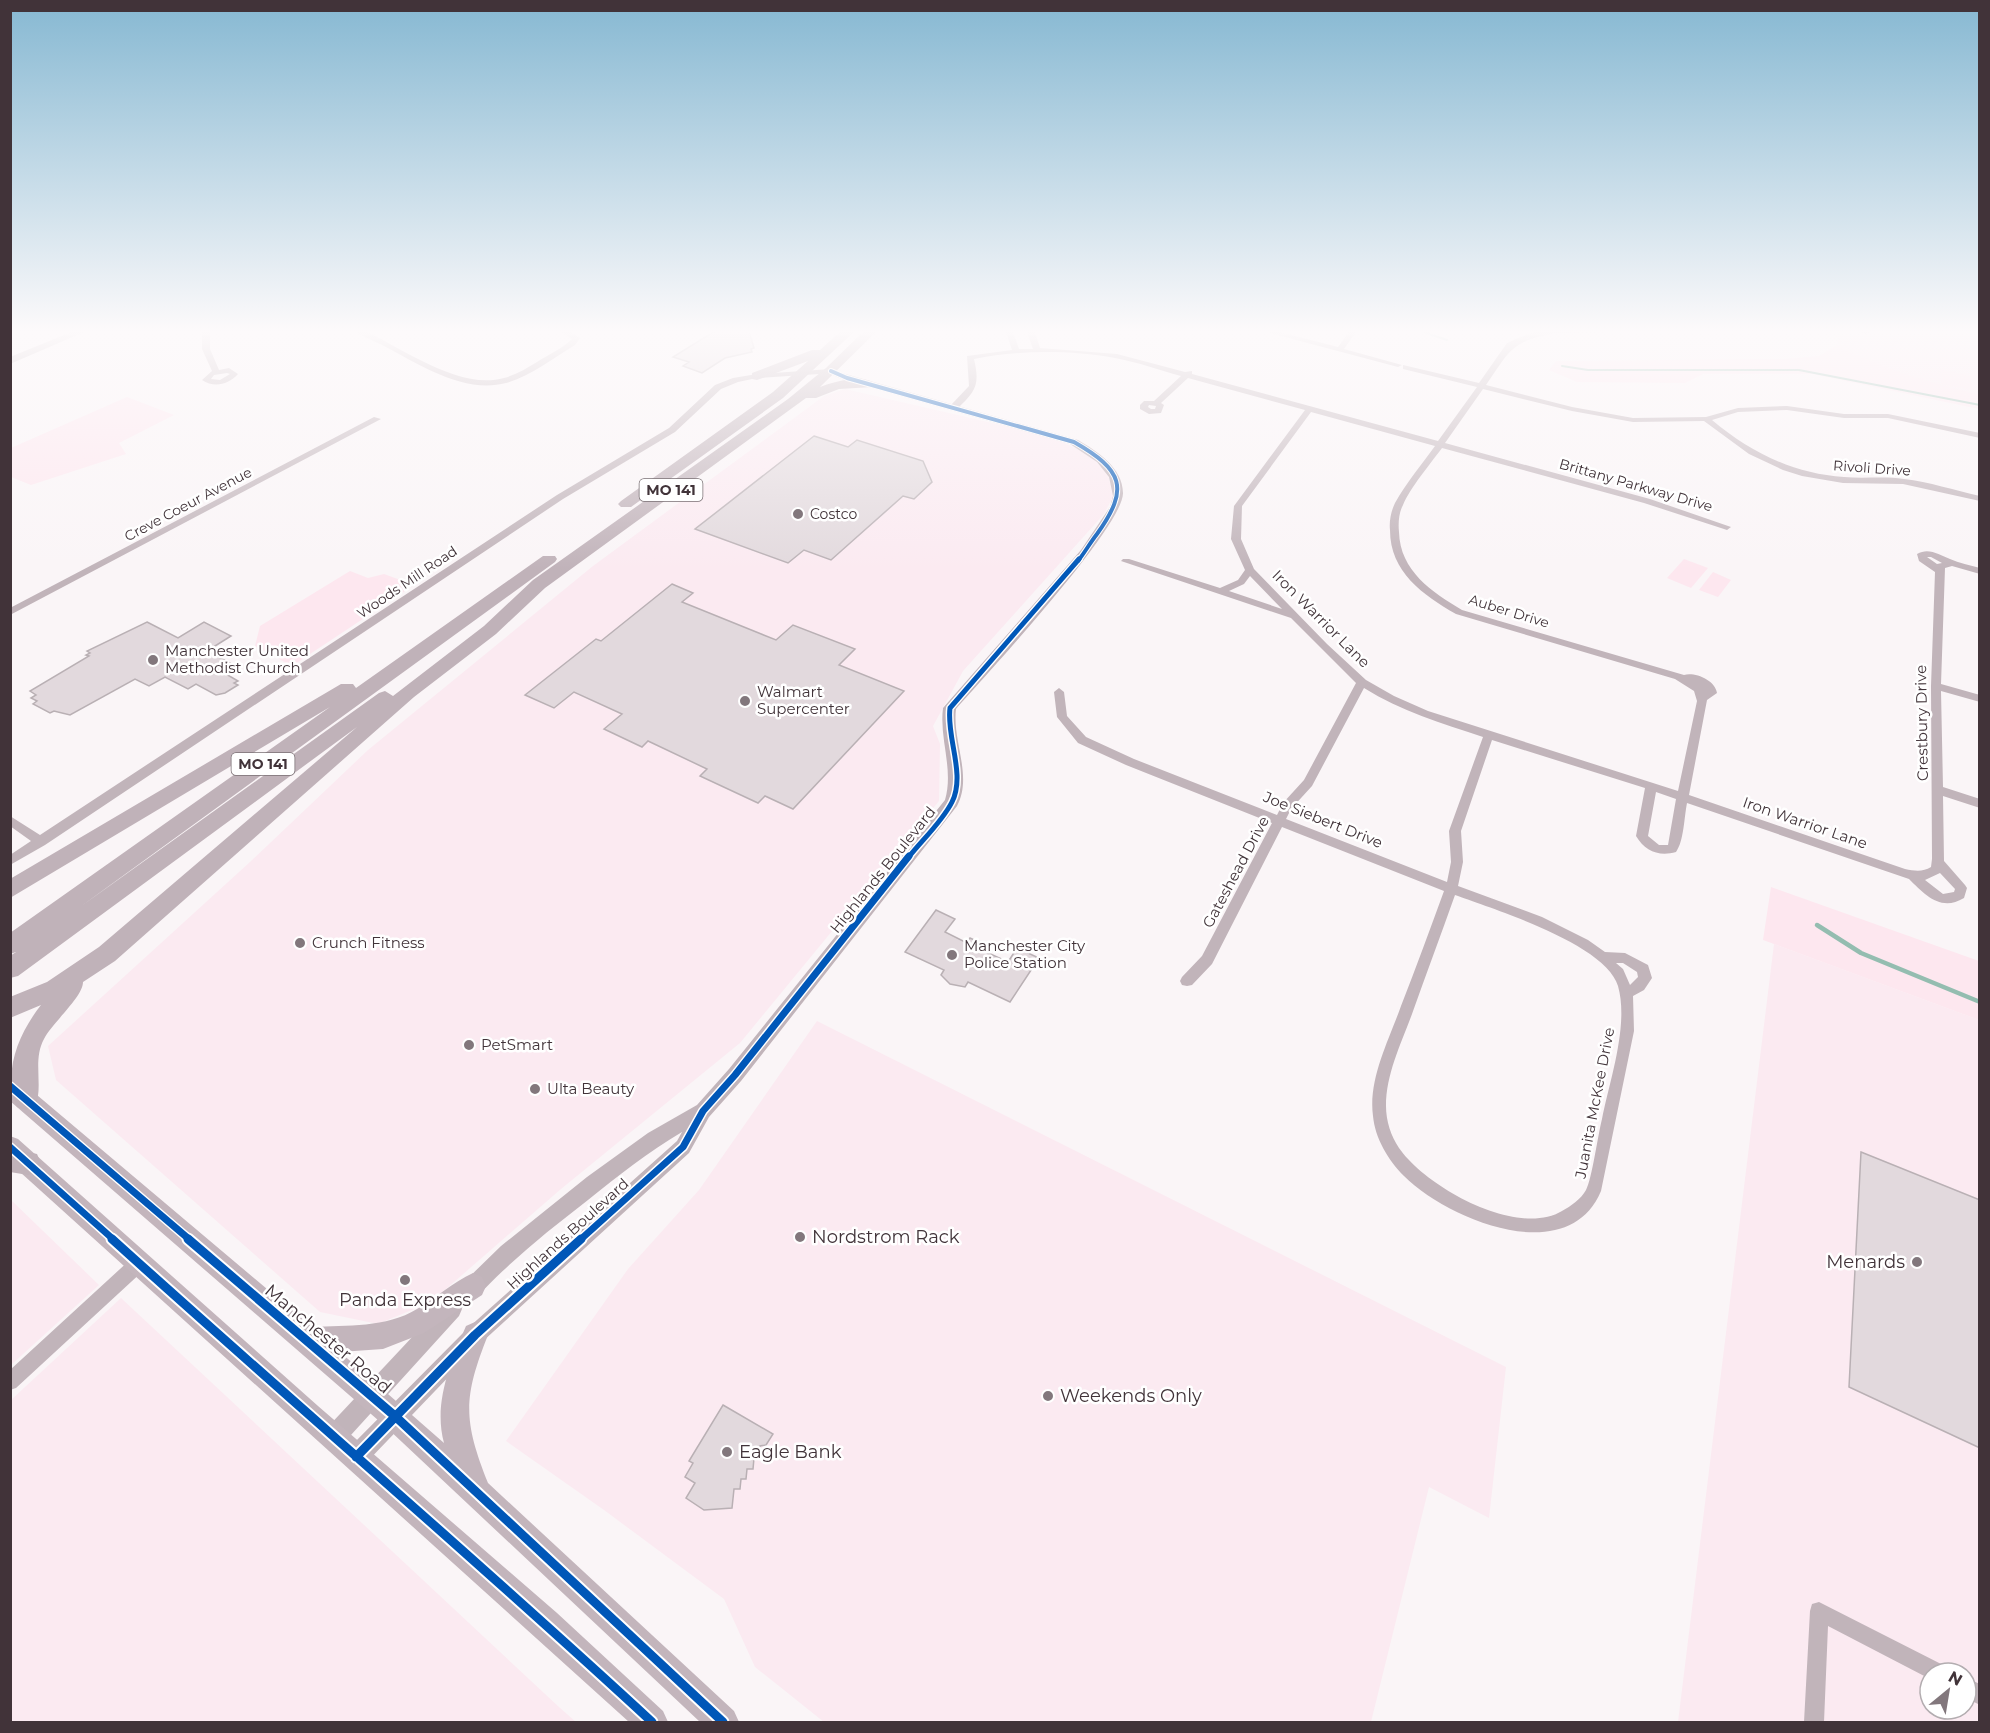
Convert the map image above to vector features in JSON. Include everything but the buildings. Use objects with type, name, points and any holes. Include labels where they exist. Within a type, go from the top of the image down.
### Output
[{"type":"highway","name":"MO 141","points":[[10,969],[26,942],[506,601],[758,410]]},
{"type":"highway","name":"MO 141","points":[[506,601],[555,572],[783,410]]},
{"type":"highway","points":[[10,890],[506,601]]},
{"type":"highway","points":[[10,1008],[55,989],[81,973],[408,693],[490,630],[506,601]]},
{"type":"highway","points":[[10,901],[46,871]]},
{"type":"highway","points":[[18,1093],[22,1068],[32,1034],[81,973]]},
{"type":"main road","name":"Manchester Road","points":[[18,1093],[396,1417],[476,1489],[723,1722]]},
{"type":"main road","points":[[16,1157],[615,1686],[652,1722]]},
{"type":"main road","points":[[306,1341],[383,1336],[424,1320],[473,1286]]},
{"type":"main road","points":[[475,1335],[461,1369],[456,1407],[457,1437],[476,1489]]},
{"type":"street","name":"Woods Mill Road","points":[[10,861],[552,503],[683,423],[695,410]]},
{"type":"street","name":"Highlands Boulevard","points":[[345,1448],[396,1417],[475,1335],[683,1147],[703,1110],[742,1067],[952,802],[958,779],[946,725],[950,708],[1086,551],[1092,537],[1111,515],[1119,497],[1118,486],[1109,469],[1092,453],[1074,442],[975,410]]},
{"type":"street","name":"Iron Warrior Lane","points":[[1309,410],[1238,506],[1236,539],[1250,570],[1362,682],[1390,699],[1424,714],[1651,786],[1915,876]]},
{"type":"street","name":"Brittany Parkway Drive","points":[[1317,410],[1647,501],[1727,527]]},
{"type":"street","name":"Auber Drive","points":[[1465,410],[1398,505],[1393,522],[1394,545],[1401,563],[1425,591],[1459,612],[1681,678],[1695,677],[1708,685],[1712,693],[1701,699],[1683,798]]},
{"type":"street","points":[[1577,410],[1633,420],[1706,419],[1740,410]]},
{"type":"street","points":[[1800,410],[1844,416],[1888,416],[1980,436]]},
{"type":"street","name":"Creve Coeur Avenue","points":[[10,612],[377,419]]},
{"type":"street","name":"Rivoli Drive","points":[[1706,419],[1734,443],[1767,462],[1805,474],[1841,480],[1902,481],[1980,499]]},
{"type":"street","points":[[1126,561],[1295,616]]},
{"type":"street","name":"Crestbury Drive","points":[[1935,868],[1938,790],[1936,686],[1943,566],[1980,571]]},
{"type":"street","points":[[1220,592],[1241,582],[1250,570]]},
{"type":"street","name":"Gateshead Drive","points":[[1187,981],[1207,960],[1287,806],[1308,783],[1362,682]]},
{"type":"street","points":[[1936,686],[1980,699]]},
{"type":"street","name":"Joe Siebert Drive","points":[[1059,692],[1062,717],[1082,740],[1553,929],[1591,949],[1620,975]]},
{"type":"street","name":"Juanita McKee Drive","points":[[1489,734],[1455,831],[1457,862],[1451,889],[1379,1092],[1379,1113],[1384,1135],[1402,1163],[1423,1184],[1442,1197],[1506,1222],[1544,1225],[1572,1215],[1586,1205],[1594,1191],[1627,1031],[1620,975]]},
{"type":"street","points":[[1651,786],[1642,836],[1648,844],[1661,850],[1675,847],[1676,829],[1683,798]]},
{"type":"street","points":[[1938,790],[1980,804]]},
{"type":"street","points":[[10,819],[41,842]]},
{"type":"street","points":[[1935,868],[1961,888],[1960,895],[1954,899],[1944,900],[1934,896],[1915,876],[1935,868]]},
{"type":"street","name":"Joe Siebert Drive","points":[[1600,957],[1625,958],[1642,969],[1645,978],[1642,984],[1630,993],[1624,993]]},
{"type":"street","name":"Highlands Boulevard","points":[[345,1448],[372,1396],[473,1286],[534,1231],[611,1171],[667,1129],[703,1110]]},
{"type":"street","points":[[10,1382],[138,1264]]},
{"type":"street","points":[[1814,1722],[1819,1611],[1918,1663]]},
{"type":"shaded area","points":[[98,410],[161,410],[174,415],[119,443],[126,454],[31,485],[11,477],[11,448]]},
{"type":"shaded area","points":[[805,410],[935,410],[1014,428],[1062,442],[1089,454],[1108,474],[1113,497],[1104,514],[963,671],[933,726],[940,744],[939,801],[740,1043],[561,1189],[431,1302],[378,1324],[320,1312],[56,1080],[48,1046],[250,862],[368,750],[593,566]]},
{"type":"shaded area","points":[[1684,559],[1708,568],[1691,588],[1667,578]]},
{"type":"shaded area","points":[[350,571],[368,578],[384,574],[414,585],[292,666],[255,646],[260,626]]},
{"type":"shaded area","points":[[1713,572],[1731,580],[1718,597],[1699,590]]},
{"type":"shaded area","points":[[1771,887],[1979,961],[1979,1020],[1763,940]]},
{"type":"shaded area","points":[[1774,944],[1979,1020],[1979,1722],[1678,1722]]},
{"type":"shaded area","points":[[817,1021],[1506,1367],[1489,1518],[1429,1487],[1371,1722],[824,1722],[755,1667],[724,1599],[506,1441],[628,1269],[699,1190]]},
{"type":"shaded area","points":[[11,1200],[99,1285],[11,1365]]},
{"type":"shaded area","points":[[121,1298],[576,1722],[11,1722],[11,1400]]},
{"type":"waterway","points":[[1817,925],[1861,953],[1980,1002]]},
{"type":"cycle path","points":[[356,1457],[475,1335],[683,1147],[703,1111],[735,1075],[952,802],[956,778],[949,732],[950,708],[1086,551],[1115,507],[1118,496],[1118,486],[1108,468],[1092,453],[1074,442],[960,410]]},
{"type":"cycle path","points":[[10,1086],[396,1417],[723,1722]]},
{"type":"cycle path","points":[[10,1147],[308,1416],[546,1624],[652,1722]]},
{"type":"place","name":"Costco","points":[[798,514]]},
{"type":"place","name":"Manchester United Methodist Church","points":[[153,660]]},
{"type":"place","name":"Walmart Supercenter","points":[[745,701]]},
{"type":"place","name":"Crunch Fitness","points":[[300,943]]},
{"type":"place","name":"Manchester City Police Station","points":[[952,955]]},
{"type":"place","name":"PetSmart","points":[[469,1045]]},
{"type":"place","name":"Ulta Beauty","points":[[535,1089]]},
{"type":"place","name":"Nordstrom Rack","points":[[800,1237]]},
{"type":"place","name":"Menards","points":[[1917,1262]]},
{"type":"place","name":"Panda Express","points":[[405,1280]]},
{"type":"place","name":"Weekends Only","points":[[1048,1396]]},
{"type":"place","name":"Eagle Bank","points":[[727,1452]]}]
